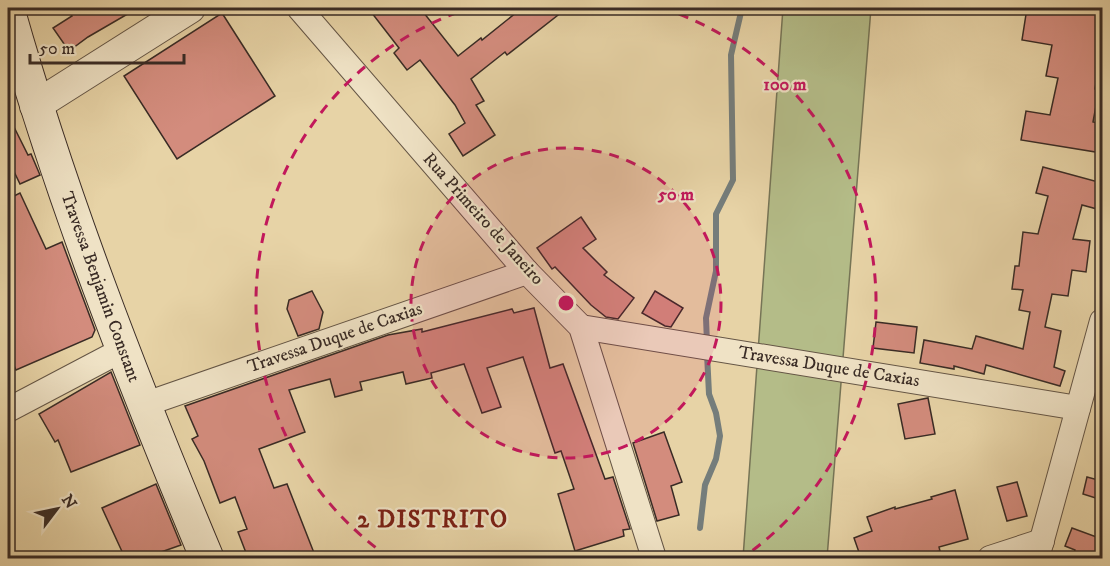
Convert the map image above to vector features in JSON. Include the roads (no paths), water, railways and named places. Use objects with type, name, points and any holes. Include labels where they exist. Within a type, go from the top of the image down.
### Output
[{"type":"main road","name":"Travessa Benjamin Constant","points":[[8,10],[35,106],[122,350],[207,558]]},
{"type":"street","points":[[35,106],[190,8]]},
{"type":"street","name":"Rua Primeiro de Janeiro","points":[[299,8],[528,272],[581,327],[654,558]]},
{"type":"street","name":"Travessa Duque de Caxias","points":[[143,405],[528,272]]},
{"type":"street","points":[[990,558],[1040,550],[1102,321]]},
{"type":"street","name":"Travessa Duque de Caxias","points":[[581,327],[1078,408]]},
{"type":"street","points":[[8,410],[122,350]]},
{"type":"waterway","points":[[707,343],[706,318],[716,271],[716,214],[733,180],[731,55],[742,8]]},
{"type":"waterway","points":[[700,528],[705,485],[716,459],[720,436],[716,413],[709,394],[707,354]]},
{"type":"district","name":"2 DISTRITO","points":[[433,520]]}]
